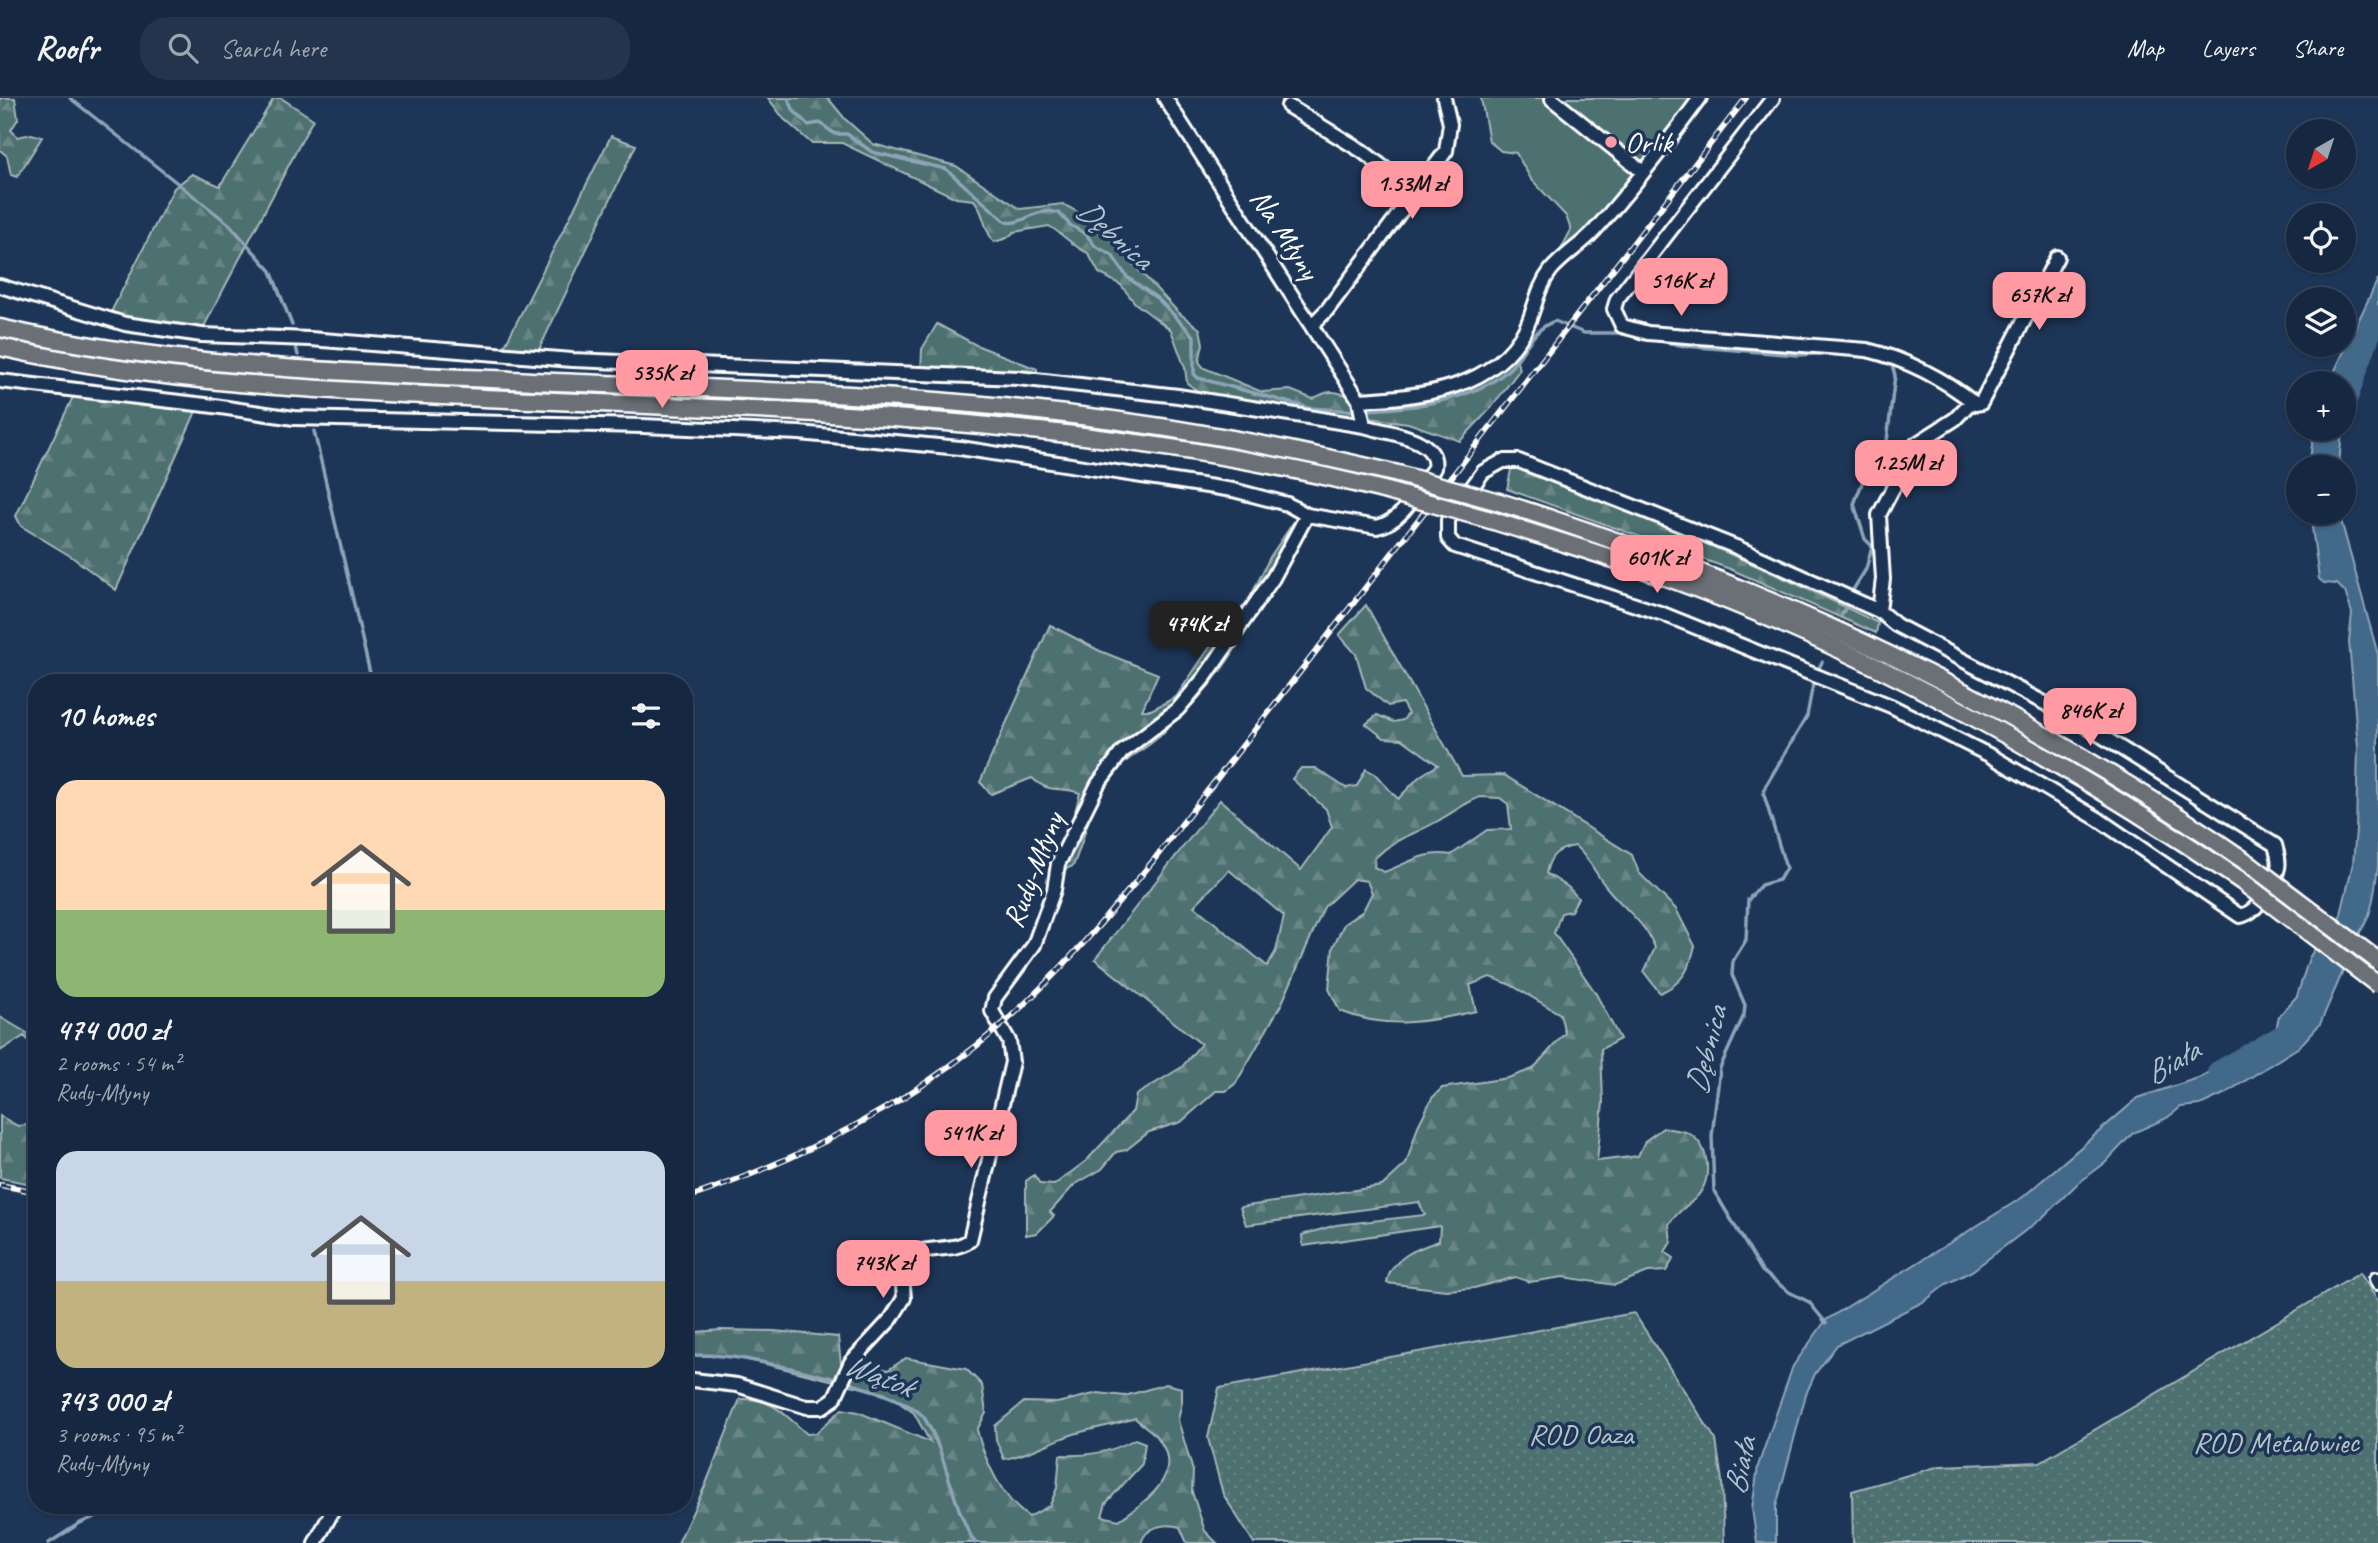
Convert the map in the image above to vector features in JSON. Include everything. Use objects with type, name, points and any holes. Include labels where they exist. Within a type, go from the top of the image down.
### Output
[{"type":"main road","points":[[0,328],[85,346],[244,366],[891,398],[1055,413],[1214,435],[1398,474],[1499,502],[1682,563],[1916,665],[2085,757],[2251,865],[2378,961]]},
{"type":"main road","points":[[0,347],[106,369],[232,384],[828,414],[1057,432],[1212,455],[1383,490],[1487,519],[1674,580],[1823,642],[1908,682],[2075,772],[2240,880],[2378,985]]},
{"type":"street","name":"Na Młyny","points":[[1165,98],[1313,324],[1359,400]]},
{"type":"street","points":[[1313,324],[1327,310],[1446,150],[1450,124],[1444,98]]},
{"type":"street","points":[[1364,426],[1359,400],[1397,398],[1453,387],[1495,365],[1525,329],[1538,290],[1552,270],[1589,236],[1700,98]]},
{"type":"street","points":[[1773,98],[1618,299],[1614,309],[1617,321],[1629,330],[1867,350],[1900,360],[1957,389],[1972,401],[1981,403],[1990,391],[2057,257]]},
{"type":"street","points":[[1552,99],[1643,172]]},
{"type":"street","points":[[1288,106],[1362,151],[1414,191]]},
{"type":"street","points":[[0,286],[125,324],[202,335],[310,339],[599,361],[1005,377],[1178,396],[1364,426],[1422,443],[1436,459],[1434,468],[1396,520],[1377,527],[1307,515],[1287,504],[1233,490],[960,448],[799,433],[656,426],[294,418],[214,405],[0,381]]},
{"type":"street","points":[[1879,611],[1883,579],[1879,515],[1916,444],[1955,419],[1972,401]]},
{"type":"street","points":[[1503,461],[1519,461],[1736,547],[1879,611],[1896,625],[2073,718],[2267,838],[2274,845],[2278,869],[2257,906],[2247,915],[2240,916],[2098,819],[1991,756],[1891,706],[1663,614],[1455,547],[1446,527],[1483,472],[1503,461]]},
{"type":"street","name":"Rudy-Młyny","points":[[693,1380],[737,1385],[807,1407],[822,1408],[834,1399],[851,1362],[891,1319],[904,1298],[901,1263],[905,1257],[914,1253],[962,1247],[970,1240],[1012,1062],[1009,1041],[992,1012],[995,998],[1034,945],[1054,890],[1058,864],[1098,784],[1122,752],[1178,709],[1205,677],[1273,578],[1307,515]]},
{"type":"street","points":[[315,1543],[331,1514]]},
{"type":"green space","points":[[0,98],[15,98],[18,119],[11,130],[17,137],[32,134],[42,137],[17,177],[11,175],[7,156],[0,150]]},
{"type":"green space","points":[[274,98],[281,98],[313,119],[200,334],[109,316],[174,188],[192,174],[220,186]]},
{"type":"green space","points":[[768,98],[828,98],[845,119],[873,144],[956,166],[1020,209],[1063,204],[1076,211],[1094,222],[1178,312],[1200,329],[1203,344],[1199,362],[1204,368],[1262,392],[1290,390],[1313,399],[1331,392],[1340,393],[1350,397],[1354,417],[1349,422],[1203,395],[1187,383],[1185,368],[1171,330],[1135,303],[1121,285],[1099,273],[1088,253],[1054,229],[1049,226],[1014,232],[1007,238],[994,242],[974,200],[956,198],[842,143],[811,143],[784,119]]},
{"type":"green space","points":[[1481,98],[1697,98],[1646,164],[1643,162],[1606,213],[1554,263],[1571,230],[1566,216],[1531,179],[1516,153],[1501,151],[1489,141]]},
{"type":"green space","points":[[611,136],[636,145],[536,356],[501,353]]},
{"type":"green space","points":[[937,324],[976,345],[1037,369],[1036,379],[921,372],[922,349]]},
{"type":"green space","points":[[1512,358],[1520,369],[1490,409],[1460,441],[1408,423],[1368,418],[1369,403],[1401,401]]},
{"type":"green space","points":[[73,397],[197,409],[116,590],[72,557],[21,526],[16,516]]},
{"type":"green space","points":[[1512,465],[1651,520],[1788,580],[1878,623],[1876,633],[1730,569],[1507,489]]},
{"type":"green space","points":[[1295,520],[1301,525],[1240,642],[1192,705],[1183,705],[1161,722],[1165,731],[1120,766],[1106,781],[1073,866],[1059,872],[1080,793],[1050,788],[1032,778],[991,794],[980,782],[1050,625],[1100,651],[1158,674],[1142,710],[1151,710],[1176,697],[1216,638],[1249,600],[1270,557]]},
{"type":"green space","points":[[1366,605],[1462,776],[1504,775],[1632,855],[1639,873],[1676,909],[1695,946],[1684,975],[1660,993],[1644,972],[1655,948],[1651,939],[1603,883],[1581,852],[1575,846],[1563,849],[1552,857],[1546,873],[1568,887],[1578,898],[1571,911],[1561,913],[1554,933],[1595,992],[1620,1039],[1601,1049],[1603,1103],[1597,1161],[1638,1156],[1645,1141],[1663,1128],[1690,1134],[1705,1153],[1707,1170],[1704,1186],[1697,1197],[1669,1224],[1671,1242],[1665,1252],[1674,1258],[1666,1271],[1648,1272],[1615,1285],[1563,1277],[1530,1282],[1515,1277],[1474,1288],[1446,1290],[1387,1283],[1393,1267],[1406,1255],[1439,1241],[1440,1226],[1303,1246],[1302,1235],[1336,1225],[1425,1215],[1419,1202],[1246,1225],[1240,1207],[1382,1186],[1406,1164],[1418,1126],[1432,1098],[1442,1088],[1508,1078],[1533,1069],[1565,1033],[1560,1014],[1511,985],[1490,977],[1470,985],[1476,1011],[1424,1021],[1391,1022],[1374,1021],[1340,1011],[1329,989],[1333,947],[1344,924],[1363,911],[1372,893],[1367,881],[1354,879],[1324,907],[1282,1003],[1236,1083],[1226,1091],[1216,1091],[1181,1122],[1149,1132],[1126,1150],[1116,1152],[1102,1169],[1074,1185],[1050,1212],[1054,1216],[1037,1233],[1026,1235],[1026,1181],[1034,1175],[1040,1184],[1054,1185],[1086,1161],[1133,1111],[1136,1095],[1182,1067],[1201,1044],[1095,959],[1220,800],[1301,870],[1332,827],[1326,809],[1292,779],[1301,768],[1315,768],[1346,788],[1357,786],[1366,769],[1375,774],[1398,799],[1420,776],[1438,765],[1402,739],[1384,738],[1366,724],[1377,715],[1394,722],[1403,720],[1408,714],[1402,703],[1388,706],[1366,688],[1356,654],[1339,635]],"holes":[[[1480,797],[1500,798],[1508,804],[1511,829],[1487,830],[1451,855],[1433,854],[1417,858],[1384,872],[1374,867],[1375,858],[1390,845]],[[1229,870],[1284,916],[1276,951],[1267,966],[1194,906]]]},
{"type":"green space","points":[[0,1017],[28,1034],[28,1040],[24,1036],[0,1051]]},
{"type":"green space","points":[[0,1116],[18,1126],[28,1125],[28,1183],[0,1178]]},
{"type":"green space","name":"ROD Metalowiec","points":[[2360,1273],[2378,1301],[2378,1543],[1853,1543],[1852,1491],[1940,1466],[2040,1462]]},
{"type":"green space","name":"ROD Oaza","points":[[1634,1313],[1716,1440],[1722,1481],[1724,1543],[1254,1543],[1223,1494],[1208,1438],[1219,1388]]},
{"type":"green space","points":[[774,1331],[838,1337],[841,1364],[871,1365],[888,1370],[906,1358],[966,1369],[982,1385],[986,1413],[977,1430],[984,1454],[1003,1490],[1029,1517],[1050,1505],[1057,1488],[1060,1455],[1099,1453],[1135,1439],[1145,1443],[1142,1464],[1106,1503],[1102,1516],[1119,1520],[1141,1504],[1160,1485],[1168,1462],[1165,1449],[1154,1434],[1135,1418],[1062,1438],[1022,1455],[1004,1459],[996,1440],[995,1426],[1024,1402],[1057,1403],[1098,1393],[1125,1396],[1166,1384],[1182,1388],[1178,1420],[1193,1471],[1192,1492],[1205,1531],[1217,1543],[1187,1543],[1180,1527],[1168,1525],[1152,1529],[1143,1537],[1141,1543],[678,1543],[693,1514],[740,1399],[761,1401],[777,1408],[807,1434],[816,1433],[842,1409],[858,1412],[930,1442],[914,1413],[887,1394],[753,1361],[726,1356],[693,1356],[693,1332]]},
{"type":"water","points":[[2378,279],[2378,324],[2356,376],[2356,371],[2335,371],[2341,357],[2356,357],[2356,326]]},
{"type":"water","points":[[2312,441],[2341,441],[2340,455],[2311,455]]},
{"type":"water","points":[[2312,525],[2342,525],[2378,655],[2378,867],[2374,893],[2365,925],[2320,1024],[2299,1047],[2224,1094],[2200,1105],[2181,1107],[2167,1118],[2133,1133],[2105,1163],[2077,1184],[2042,1218],[1972,1271],[1946,1284],[1925,1301],[1837,1345],[1815,1374],[1806,1394],[1776,1507],[1776,1543],[1757,1543],[1752,1509],[1758,1466],[1793,1366],[1826,1320],[2023,1197],[2138,1098],[2201,1077],[2222,1063],[2236,1060],[2269,1041],[2276,1030],[2279,1016],[2297,996],[2309,958],[2319,942],[2337,925],[2341,914],[2353,863],[2356,830],[2358,747],[2349,642],[2352,613],[2345,592],[2337,584],[2324,583],[2319,579]]},
{"type":"waterway","points":[[70,98],[229,224],[271,271],[292,325]]},
{"type":"waterway","name":"Dębnica","points":[[788,98],[794,111],[808,125],[820,123],[835,134],[847,134],[872,152],[946,169],[1006,222],[1018,221],[1043,212],[1059,213],[1070,225],[1086,234],[1095,246],[1112,255],[1127,277],[1158,299],[1194,336],[1194,374],[1198,378],[1309,408],[1356,411]]},
{"type":"waterway","name":"Biała","points":[[2356,377],[2378,315]]},
{"type":"waterway","name":"Dębnica","points":[[1366,410],[1443,401],[1481,388],[1511,367],[1535,335],[1555,321],[1584,333],[1619,333],[1685,346],[1798,355],[1835,353]]},
{"type":"waterway","points":[[296,347],[298,355]]},
{"type":"waterway","name":"Dębnica","points":[[1850,355],[1877,359]]},
{"type":"waterway","name":"Dębnica","points":[[1853,590],[1866,569],[1872,546],[1865,539],[1854,504],[1866,473],[1886,449],[1895,375],[1891,362]]},
{"type":"waterway","points":[[314,431],[370,674]]},
{"type":"waterway","name":"Dębnica","points":[[1842,615],[1848,602]]},
{"type":"waterway","name":"Dębnica","points":[[1818,670],[1822,662]]},
{"type":"waterway","name":"Dębnica","points":[[1813,684],[1807,716],[1765,787],[1764,795],[1786,868],[1779,880],[1761,885],[1748,900],[1746,940],[1733,961],[1732,975],[1745,1005],[1744,1015],[1720,1068],[1712,1136],[1714,1191],[1762,1271],[1789,1292],[1809,1302],[1826,1323]]},
{"type":"waterway","name":"Biała","points":[[2217,1071],[2291,1029]]},
{"type":"waterway","name":"Wątok","points":[[693,1355],[722,1356],[797,1370],[862,1387],[913,1408],[925,1419],[933,1434],[960,1513],[975,1543]]},
{"type":"waterway","name":"Wątok","points":[[49,1543],[80,1523],[102,1514]]},
{"type":"railway","points":[[693,1196],[812,1147],[894,1103],[970,1051],[1005,1022],[1064,965],[1153,861],[1746,98]]},
{"type":"railway","points":[[0,1185],[28,1190]]},
{"type":"place","name":"Orlik","points":[[1611,142]]}]
